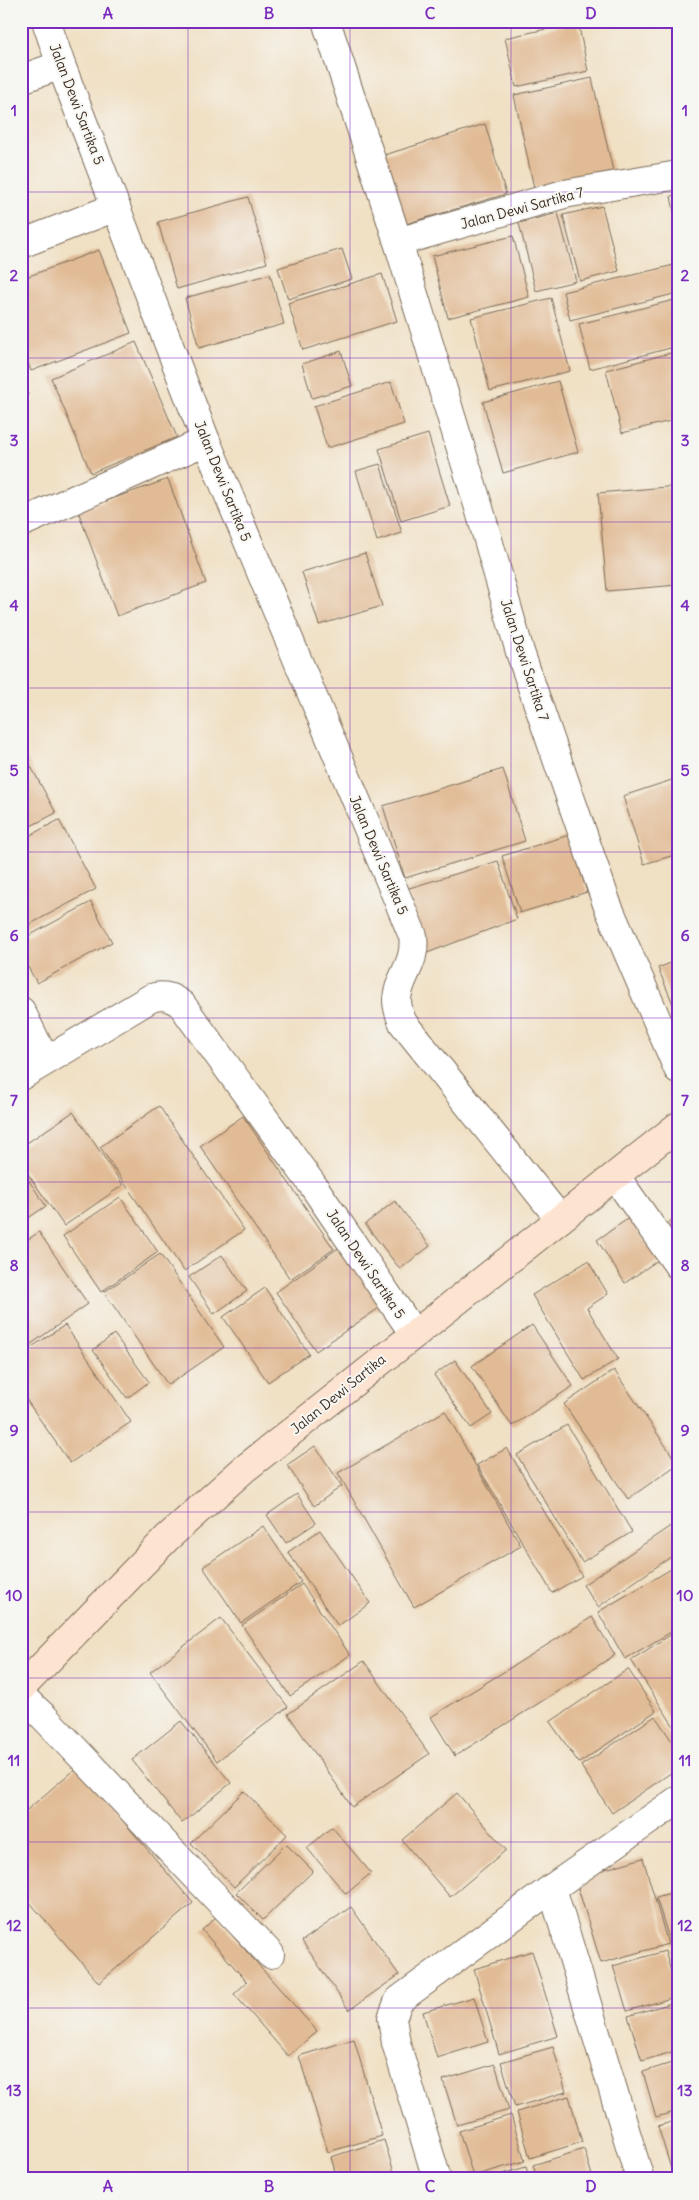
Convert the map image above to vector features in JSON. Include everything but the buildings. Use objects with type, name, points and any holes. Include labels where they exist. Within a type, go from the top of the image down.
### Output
[{"type":"main road","name":"Jalan Dewi Sartika","points":[[21,1688],[167,1538],[243,1470],[560,1219],[616,1177],[678,1126]]},
{"type":"street","name":"Jalan Dewi Sartika 5","points":[[46,21],[61,65],[206,440],[413,936],[414,952],[397,999],[398,1012],[403,1023],[560,1219]]},
{"type":"street","name":"Jalan Dewi Sartika 7","points":[[326,21],[398,242],[479,508],[520,652],[607,904],[678,1069]]},
{"type":"street","points":[[21,79],[61,65]]},
{"type":"street","name":"Jalan Dewi Sartika 7","points":[[398,242],[564,194],[678,175]]},
{"type":"street","points":[[21,244],[116,207]]},
{"type":"street","points":[[21,523],[206,440]]},
{"type":"street","name":"Jalan Dewi Sartika 5","points":[[21,1076],[151,998],[159,996],[173,998],[182,1005],[306,1176],[414,1334]]},
{"type":"street","points":[[21,1012],[45,1060]]},
{"type":"street","points":[[616,1177],[678,1265]]},
{"type":"street","points":[[21,1696],[43,1716],[270,1954]]},
{"type":"street","points":[[437,2179],[392,2027],[394,2010],[399,2000],[552,1888],[678,1800]]},
{"type":"street","points":[[552,1888],[640,2179]]}]
